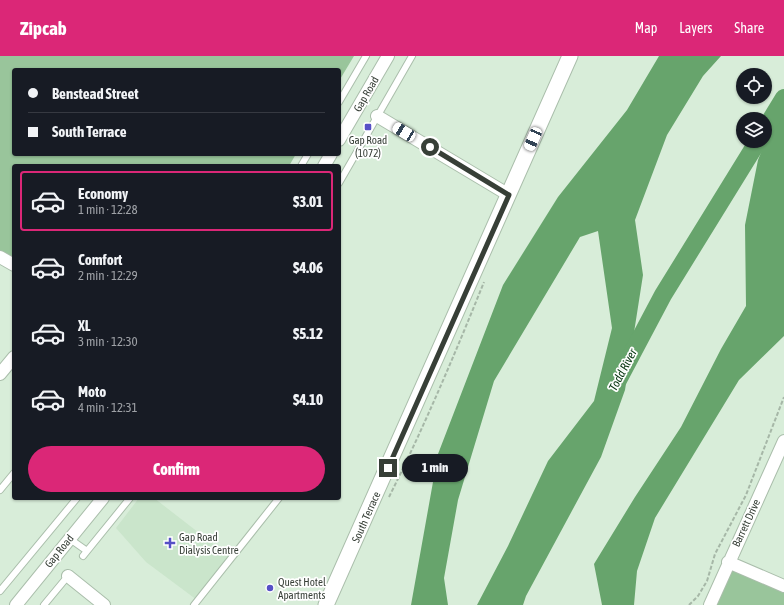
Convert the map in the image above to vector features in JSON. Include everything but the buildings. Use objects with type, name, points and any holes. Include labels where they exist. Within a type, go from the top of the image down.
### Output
[{"type":"street","name":"Gap Road","points":[[341,137],[388,56]]},
{"type":"street","name":"Gap Road","points":[[381,69],[391,56]]},
{"type":"street","name":"South Terrace","points":[[326,605],[570,56]]},
{"type":"street","points":[[377,116],[509,195]]},
{"type":"street","points":[[0,257],[12,264]]},
{"type":"street","points":[[0,374],[12,359]]},
{"type":"street","name":"Barrett Drive","points":[[710,605],[784,440]]},
{"type":"street","name":"Gap Road","points":[[21,603],[70,538],[101,500]]},
{"type":"street","points":[[728,562],[784,586]]},
{"type":"street","points":[[68,576],[104,605]]},
{"type":"lane","points":[[341,99],[366,56]]},
{"type":"lane","points":[[341,175],[412,56]]},
{"type":"lane","points":[[0,490],[12,475]]},
{"type":"lane","points":[[0,591],[75,500]]},
{"type":"lane","points":[[70,538],[85,553],[128,500]]},
{"type":"lane","points":[[194,605],[277,500]]},
{"type":"lane","points":[[44,605],[68,576]]},
{"type":"path","points":[[689,605],[698,596],[707,581],[715,554],[746,495],[784,397]]},
{"type":"shaded area","points":[[0,56],[354,56],[341,78],[341,68],[12,68],[12,156],[295,156],[290,164],[12,164],[12,264],[0,257]]},
{"type":"shaded area","name":"Gap Road Dialysis Centre","points":[[137,500],[157,500],[230,557],[197,600],[146,562],[116,528]]},
{"type":"shaded area","points":[[728,562],[784,586],[784,605],[710,605]]},
{"type":"water","points":[[659,56],[721,56],[703,76],[667,135],[635,220],[643,275],[625,390],[601,457],[526,596],[523,605],[477,605],[508,546],[548,461],[594,401],[612,328],[598,231],[580,237],[494,381],[458,500],[444,578],[448,605],[411,605],[438,454],[503,285],[558,197],[627,110]]},
{"type":"water","points":[[784,95],[784,336],[739,380],[655,518],[637,571],[634,605],[602,605],[594,564],[635,497],[681,427],[721,349],[746,306],[745,225],[758,160],[763,148],[772,148],[772,125]]},
{"type":"waterway","name":"Todd River","points":[[772,118],[784,98]]},
{"type":"waterway","name":"Todd River","points":[[618,380],[663,295],[754,148]]},
{"type":"place","name":"Gap Road (1072)","points":[[368,127]]},
{"type":"place","name":"Gap Road Dialysis Centre","points":[[170,543]]},
{"type":"place","name":"Quest Hotel Apartments","points":[[270,588]]},
{"type":"route","points":[[388,468],[509,195],[430,147]]}]
